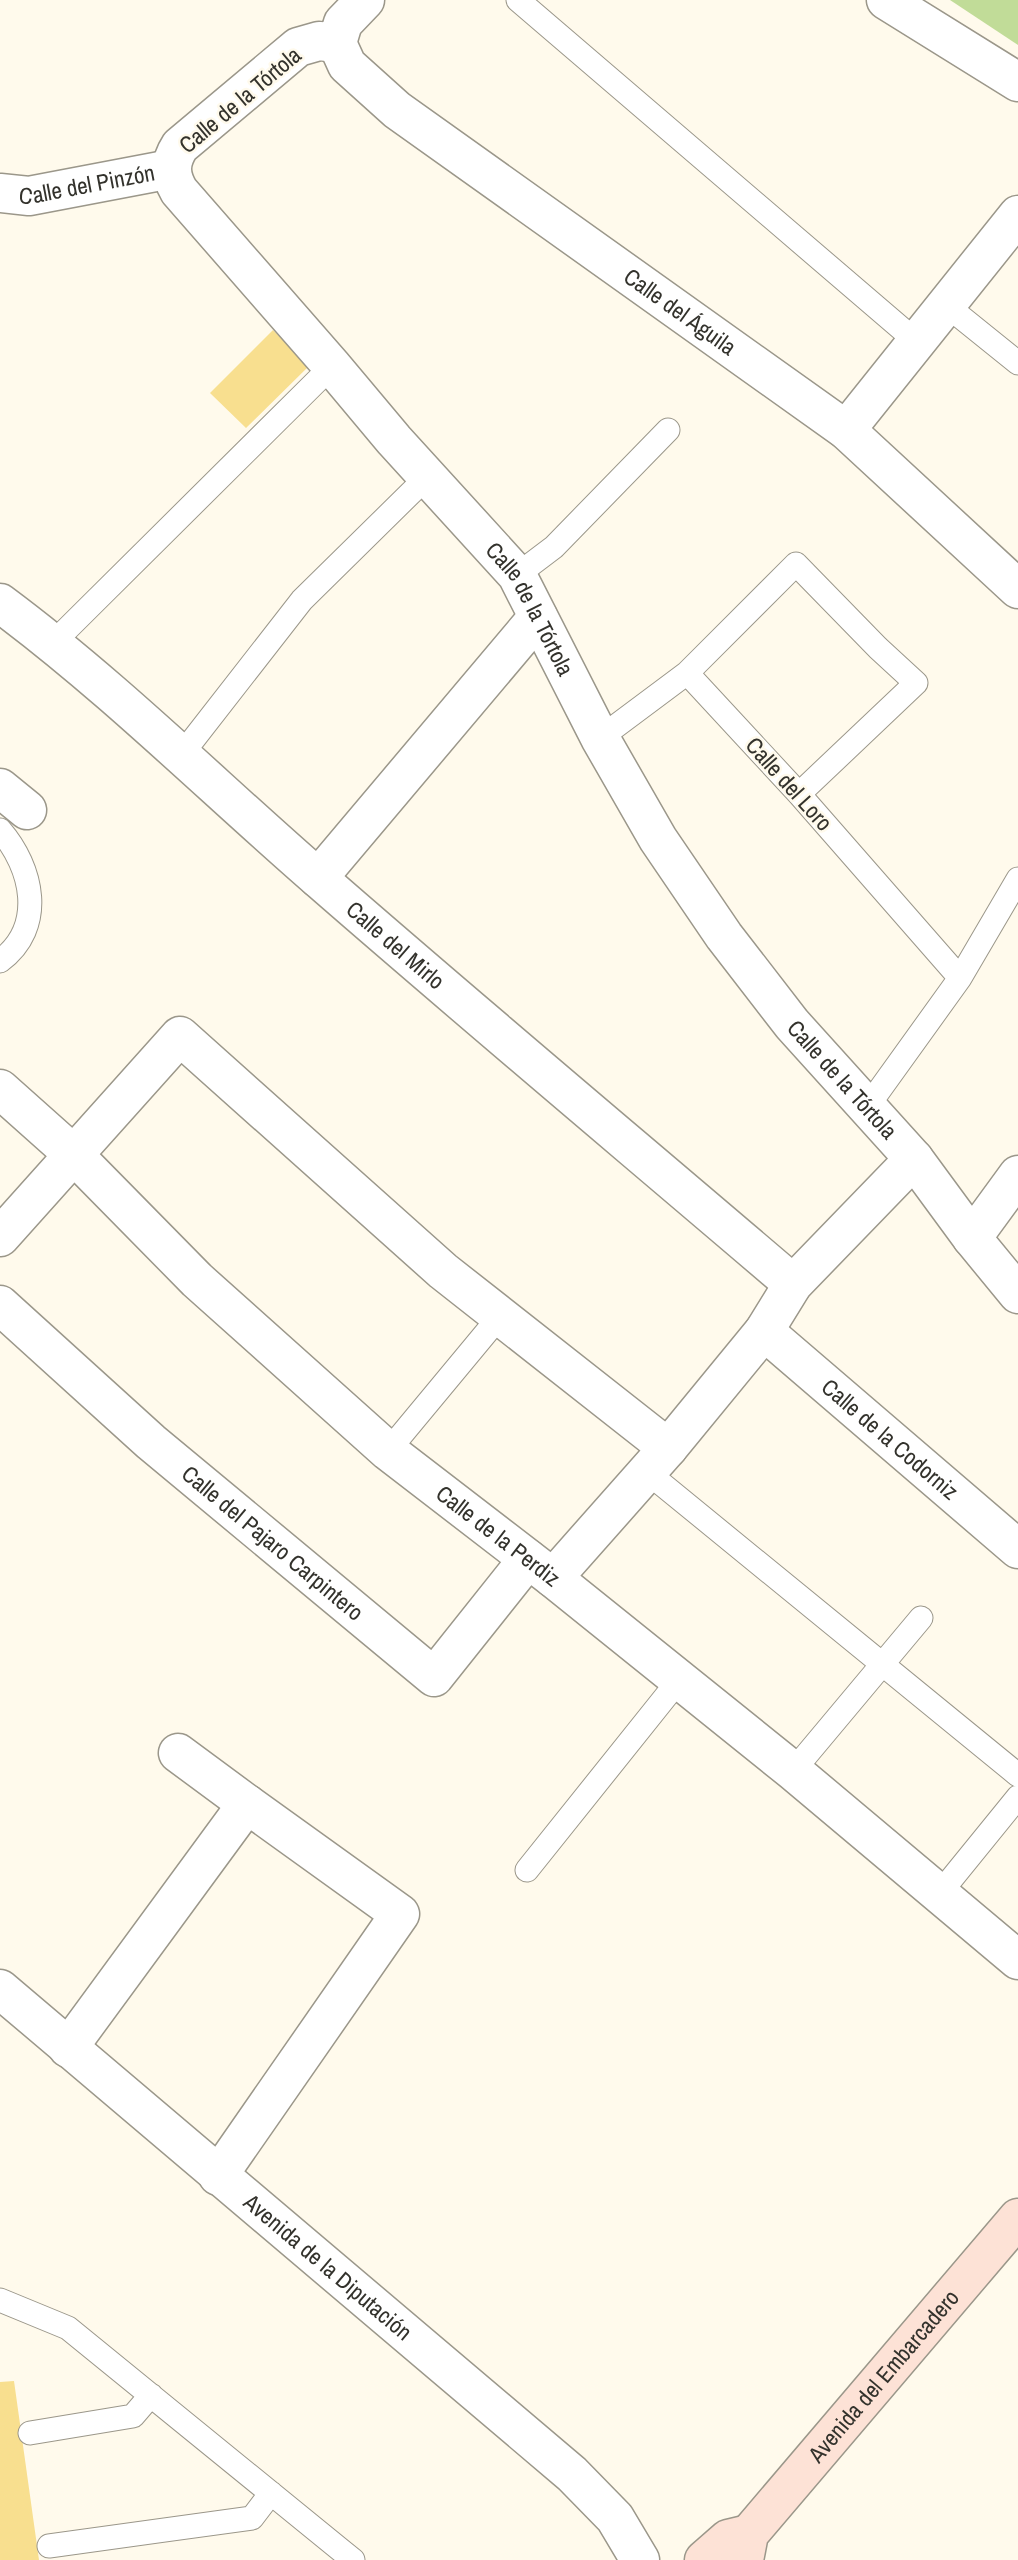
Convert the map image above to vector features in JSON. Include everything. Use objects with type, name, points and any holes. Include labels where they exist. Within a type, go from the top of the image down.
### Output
[{"type":"street","points":[[337,43],[344,23],[365,0]]},
{"type":"street","points":[[886,0],[1018,82]]},
{"type":"street","name":"Calle de la Tórtola","points":[[337,43],[318,41],[298,47],[180,146],[173,157],[173,180],[179,191],[394,440],[517,575],[600,738],[658,839],[724,936],[792,1024],[914,1159],[972,1238],[1018,1294]]},
{"type":"street","name":"Calle del Águila","points":[[337,43],[346,65],[397,110],[846,430],[1018,589]]},
{"type":"street","name":"Calle del Pinzón","points":[[0,193],[29,196],[171,169]]},
{"type":"street","points":[[846,430],[1018,215]]},
{"type":"street","name":"Calle del Mirlo","points":[[0,603],[53,643],[182,754],[318,878],[793,1284]]},
{"type":"street","points":[[318,878],[538,617]]},
{"type":"street","points":[[0,1237],[180,1036],[443,1271],[500,1316],[657,1460]]},
{"type":"street","name":"Calle de la Perdiz","points":[[0,1089],[74,1155],[197,1280],[388,1451],[541,1569],[793,1771],[1018,1960]]},
{"type":"street","points":[[541,1569],[657,1460],[764,1331],[793,1284],[914,1159]]},
{"type":"street","points":[[972,1238],[1018,1175]]},
{"type":"street","name":"Calle del Pajaro Carpintero","points":[[0,1305],[151,1442],[434,1677],[541,1569]]},
{"type":"street","name":"Calle de la Codorniz","points":[[764,1331],[1018,1549]]},
{"type":"street","points":[[178,1753],[400,1914],[218,2176]]},
{"type":"street","points":[[68,2048],[247,1804]]},
{"type":"street","name":"Avenida de la Diputación","points":[[0,1989],[572,2474],[615,2518],[640,2560]]},
{"type":"street","name":"Avenida del Embarcadero","points":[[704,2560],[728,2539],[744,2547],[1018,2217]]},
{"type":"lane","points":[[517,0],[917,342]]},
{"type":"lane","points":[[946,305],[1018,363]]},
{"type":"lane","points":[[53,643],[332,366]]},
{"type":"lane","points":[[517,575],[554,547],[668,429]]},
{"type":"lane","points":[[182,754],[302,600],[428,476]]},
{"type":"lane","points":[[600,738],[687,673],[796,564],[916,683],[799,794]]},
{"type":"lane","name":"Calle del Loro","points":[[687,673],[799,794],[960,978]]},
{"type":"lane","points":[[0,961],[10,953],[23,935],[30,915],[27,880],[14,847],[9,809]]},
{"type":"lane","points":[[868,1105],[960,978],[1018,879]]},
{"type":"lane","points":[[388,1451],[500,1316]]},
{"type":"lane","points":[[657,1460],[884,1663],[1018,1775]]},
{"type":"lane","points":[[793,1771],[922,1618]]},
{"type":"lane","points":[[527,1870],[679,1680]]},
{"type":"lane","points":[[940,1893],[1018,1797]]},
{"type":"lane","points":[[0,2300],[68,2328],[353,2560]]},
{"type":"lane","points":[[30,2432],[132,2416],[151,2395]]},
{"type":"lane","points":[[49,2546],[252,2518],[271,2493]]},
{"type":"green space","points":[[950,0],[1018,0],[1018,45]]},
{"type":"building","points":[[273,330],[309,366],[246,428],[210,393]]},
{"type":"building","points":[[14,2381],[39,2560],[0,2560],[0,2382]]}]
